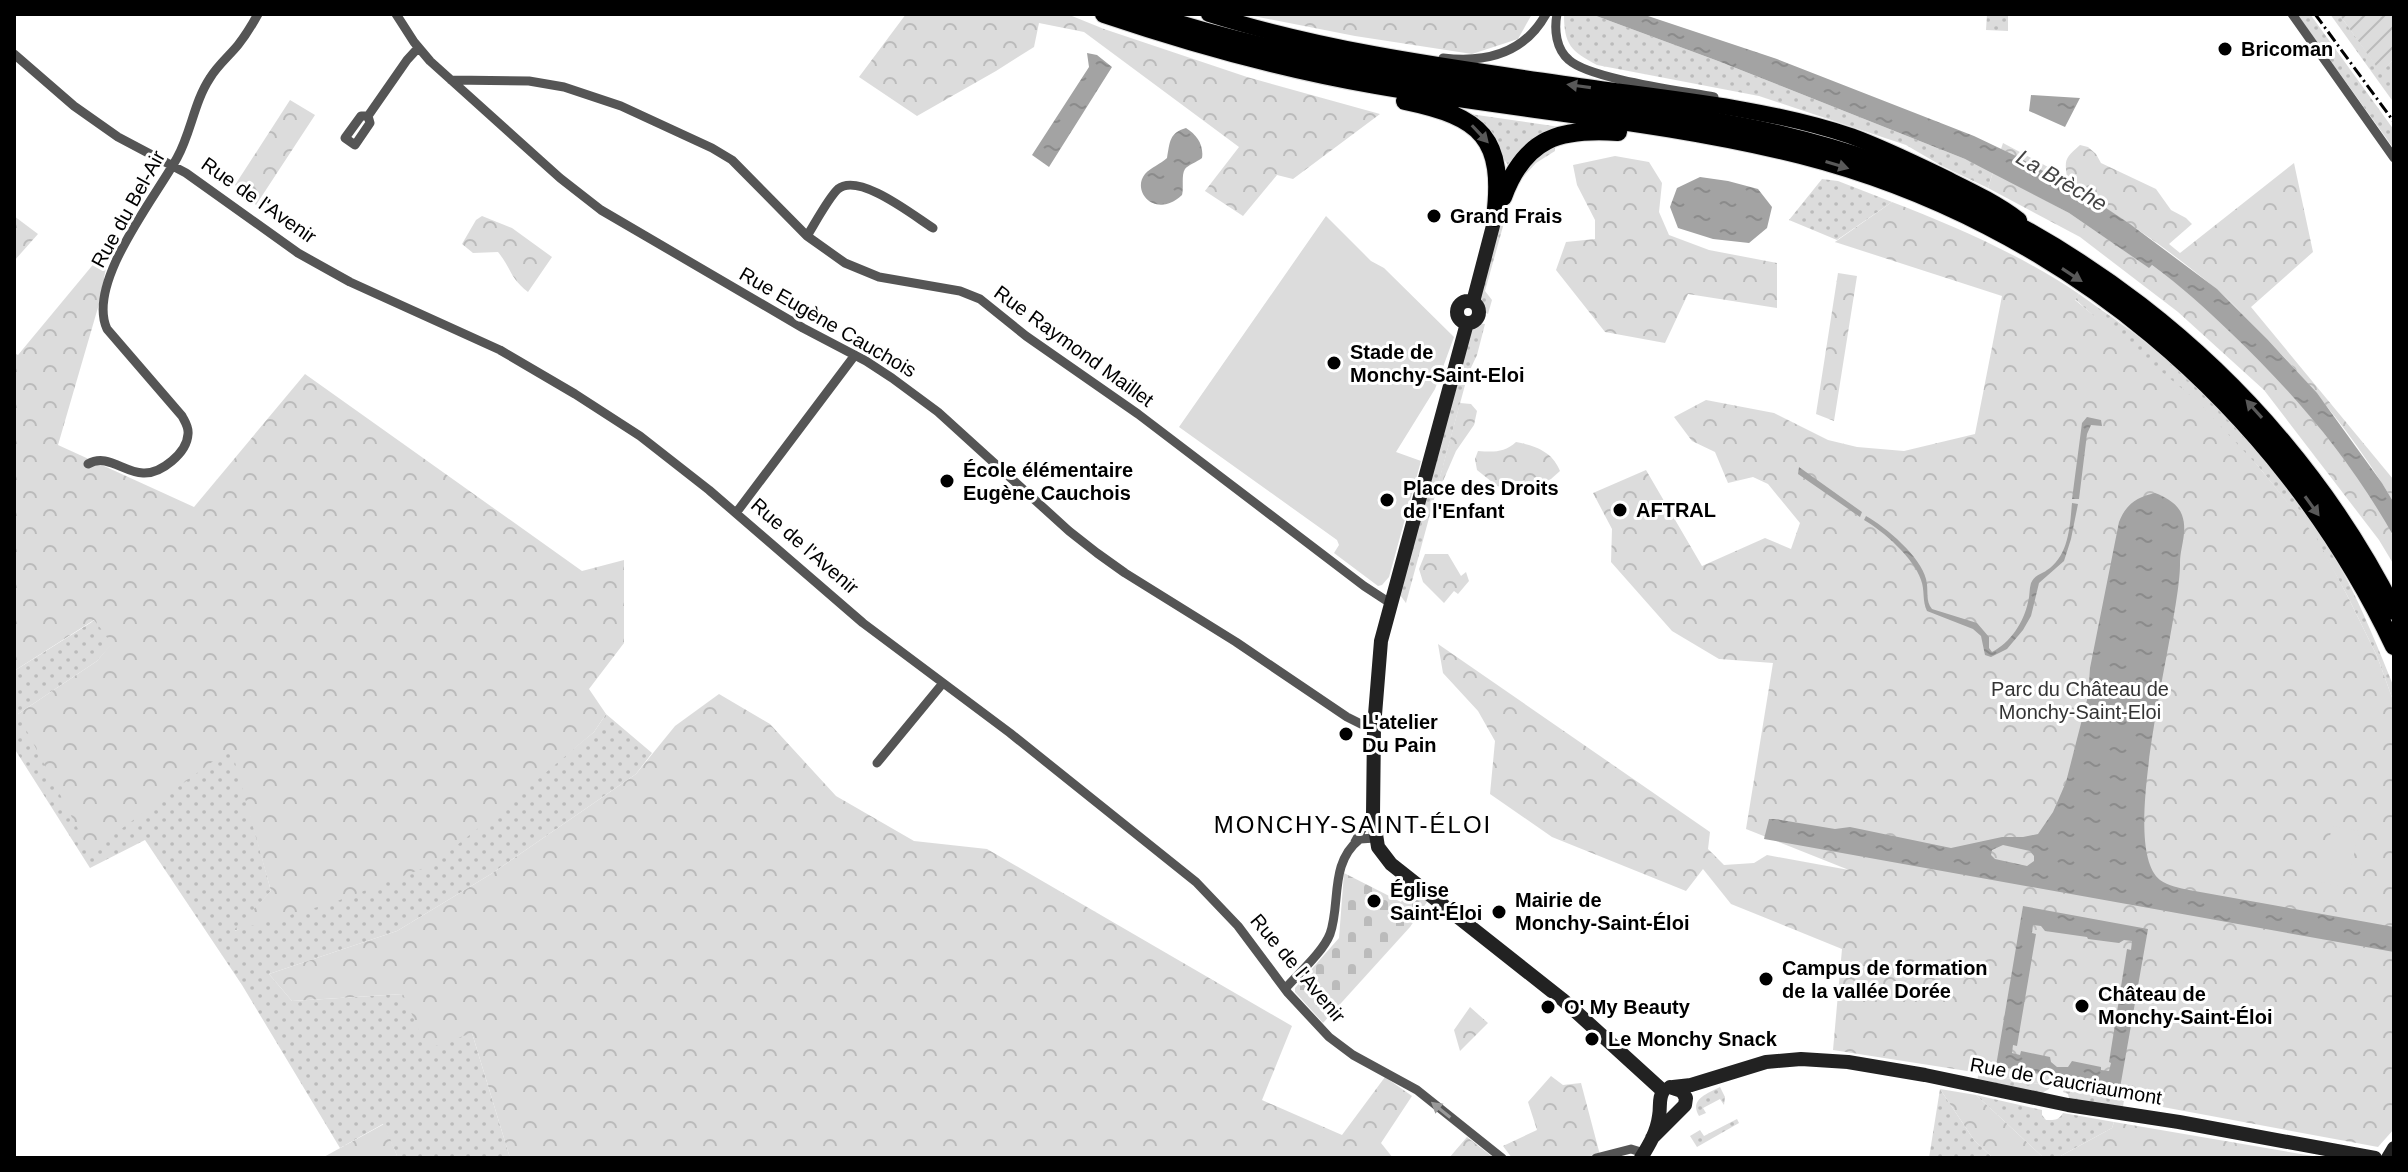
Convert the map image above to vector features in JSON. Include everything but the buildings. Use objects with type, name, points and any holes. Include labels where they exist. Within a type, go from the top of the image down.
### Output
[{"type":"highway","points":[[1104,14],[1324,83],[1432,107],[1461,118],[1483,134],[1494,154],[1498,178],[1495,218]]},
{"type":"highway","points":[[1147,14],[1258,46],[1362,69],[1717,122],[1822,145],[1944,188],[2048,242],[2115,285],[2170,328],[2227,381],[2327,487],[2394,585]]},
{"type":"highway","points":[[1195,43],[1275,65],[1375,85],[1694,133],[1803,156],[1887,182],[1967,216],[2063,269],[2143,327],[2220,397],[2291,478],[2348,561],[2394,646]]},
{"type":"highway","points":[[1495,218],[1510,178],[1522,159],[1548,140],[1573,132],[1618,132],[1803,156]]},
{"type":"highway","points":[[2284,444],[2347,529],[2394,611]]},
{"type":"main road","points":[[1209,14],[1304,40],[1446,66],[1735,109],[1851,136],[1906,159],[1988,200],[2048,242]]},
{"type":"street","name":"Rue du Bel-Air","points":[[88,464],[103,461],[134,472],[152,472],[176,456],[188,436],[182,416],[104,323],[104,290],[160,183],[180,153],[207,82],[244,37],[258,14]]},
{"type":"street","name":"Rue Eugène Cauchois","points":[[396,14],[418,48],[451,80],[560,178],[601,210],[882,371],[930,405],[1069,531],[1107,561],[1347,717],[1374,727]]},
{"type":"street","points":[[1304,40],[1475,60],[1498,55],[1520,44],[1546,14]]},
{"type":"street","points":[[1557,14],[1556,36],[1560,48],[1568,59],[1581,68],[1755,106],[1794,121]]},
{"type":"street","points":[[2292,14],[2394,158]]},
{"type":"street","points":[[368,116],[418,48]]},
{"type":"street","name":"Rue de l'Avenir","points":[[14,54],[86,115],[125,141],[192,177],[318,265],[500,350],[640,436],[736,513],[854,615],[1010,733],[1201,887],[1238,926],[1285,989],[1341,1047],[1417,1090],[1502,1158]]},
{"type":"street","name":"Rue Raymond Maillet","points":[[451,80],[483,78],[547,83],[596,96],[728,157],[807,236],[845,263],[892,280],[960,291],[980,299],[1390,603]]},
{"type":"street","points":[[807,236],[839,189],[852,184],[870,189],[933,228]]},
{"type":"street","points":[[1495,218],[1473,302],[1463,303],[1457,311],[1461,320],[1467,323],[1381,641],[1374,727],[1375,838],[1380,851],[1391,864],[1563,1000],[1666,1095],[1667,1113],[1682,1108]]},
{"type":"street","points":[[736,513],[855,355]]},
{"type":"street","points":[[877,763],[943,683]]},
{"type":"street","points":[[1285,989],[1329,935],[1338,873],[1373,810]]},
{"type":"street","points":[[1354,843],[1360,839],[1375,838]]},
{"type":"street","name":"Rue de Caucriaumont","points":[[1749,1066],[1801,1059],[1873,1065],[2068,1105],[2194,1124],[2375,1158]]},
{"type":"street","points":[[1666,1095],[1749,1066]]},
{"type":"street","points":[[1652,1138],[1696,1094],[1749,1066]]},
{"type":"street","points":[[1666,1095],[1684,1093],[1682,1108]]},
{"type":"street","points":[[1596,1158],[1631,1149],[1642,1156],[1652,1138],[1666,1095]]},
{"type":"street","points":[[2388,1158],[2394,1148]]},
{"type":"green space","points":[[906,14],[1067,14],[1247,77],[1380,114],[1293,179],[1277,175],[1243,216],[1205,191],[1239,147],[1084,32],[1039,23],[1034,47],[917,116],[859,77]]},
{"type":"green space","points":[[1243,14],[1532,14],[1518,39],[1472,54],[1355,36]]},
{"type":"green space","points":[[1564,14],[1591,14],[1965,159],[1993,172],[1988,188],[1906,145],[1759,96],[1597,65],[1571,46]]},
{"type":"green space","points":[[1987,14],[2008,14],[2008,31],[1986,30]]},
{"type":"green space","points":[[2297,14],[2310,14],[2394,130],[2394,149]]},
{"type":"green space","points":[[2330,14],[2339,14],[2381,72],[2394,59],[2394,103]]},
{"type":"green space","points":[[2339,14],[2394,14],[2394,59],[2381,73]]},
{"type":"green space","points":[[290,100],[315,115],[256,205],[235,185]]},
{"type":"green space","points":[[1470,114],[1560,127],[1530,141],[1508,165]]},
{"type":"green space","points":[[2003,143],[2067,177],[2066,162],[2069,156],[2080,145],[2088,147],[2101,163],[2156,189],[2171,210],[2192,224],[2169,244],[2180,253],[2294,163],[2313,252],[2251,307],[2393,479],[2394,503],[2364,455],[2330,410],[2225,297],[2112,212],[2001,149]]},
{"type":"green space","points":[[1555,144],[1555,151],[1536,163],[1514,187],[1485,291],[1492,300],[1488,314],[1478,304],[1511,184],[1526,164]]},
{"type":"green space","points":[[1615,156],[1649,162],[1662,183],[1659,212],[1669,235],[1709,250],[1777,263],[1777,308],[1688,294],[1665,343],[1605,332],[1556,270],[1566,242],[1595,239],[1595,220],[1577,185],[1573,165]]},
{"type":"green space","points":[[1993,172],[2069,213],[2148,267],[2152,265],[2231,331],[2280,381],[2365,488],[2392,534],[2394,565],[2379,540],[2264,390],[2178,312],[2080,237],[1988,188]]},
{"type":"green space","points":[[1822,179],[1838,181],[1892,202],[1837,240],[1789,220]]},
{"type":"green space","name":"Parc du Château de Monchy-Saint-Eloi","points":[[1892,202],[1988,243],[2079,294],[2075,300],[2197,401],[2258,466],[2316,537],[2347,595],[2377,656],[2394,703],[2394,1129],[2378,1147],[1980,1073],[1833,1050],[1842,949],[1731,904],[1703,869],[1686,891],[1552,837],[1490,794],[1495,741],[1478,711],[1443,673],[1438,644],[1710,832],[1708,849],[1724,865],[1754,863],[1767,855],[1849,870],[1746,829],[1773,663],[1719,659],[1672,631],[1611,562],[1612,529],[1593,493],[1646,470],[1702,566],[1765,538],[1791,549],[1800,523],[1768,484],[1753,477],[1728,483],[1715,452],[1692,441],[1674,417],[1706,400],[1774,413],[1828,440],[1857,447],[1904,451],[1975,434],[2002,296],[1835,242]]},
{"type":"green space","points":[[14,216],[38,234],[14,261]]},
{"type":"green space","points":[[482,216],[512,228],[552,257],[528,292],[498,252],[473,253],[462,244],[476,220]]},
{"type":"green space","name":"Stade de Monchy-Saint-Eloi","points":[[1326,216],[1454,337],[1435,389],[1396,452],[1421,461],[1389,577],[1378,586],[1334,553],[1339,545],[1337,540],[1179,427]]},
{"type":"green space","points":[[96,261],[106,268],[99,304],[58,445],[194,507],[305,374],[582,571],[624,560],[624,643],[589,689],[606,714],[594,732],[432,865],[332,903],[233,931],[271,891],[231,748],[90,852],[18,714],[97,661],[112,643],[94,620],[14,671],[14,353],[18,355]]},
{"type":"green space","points":[[1838,273],[1857,276],[1834,421],[1816,414]]},
{"type":"green space","points":[[2079,294],[2142,339],[2187,378],[2238,430],[2285,486],[2344,574],[2393,685],[2394,703],[2377,656],[2315,537],[2258,466],[2075,299]]},
{"type":"green space","points":[[1478,323],[1485,324],[1477,355],[1468,374],[1406,603],[1400,595],[1471,327]]},
{"type":"green space","points":[[1460,403],[1471,404],[1477,411],[1474,425],[1456,451],[1443,481],[1438,484]]},
{"type":"green space","points":[[1516,442],[1548,454],[1560,471],[1524,493],[1497,486],[1477,470],[1475,459],[1478,451],[1503,450]]},
{"type":"green space","points":[[1425,554],[1448,554],[1461,576],[1466,572],[1469,581],[1458,594],[1454,591],[1444,603],[1423,582],[1419,569]]},
{"type":"green space","points":[[95,620],[113,643],[97,661],[18,714],[232,747],[271,891],[235,931],[556,763],[594,732],[606,714],[652,753],[636,774],[491,874],[397,931],[269,974],[292,1001],[403,994],[472,1033],[510,1158],[398,1158],[383,1124],[340,1148],[242,985],[145,840],[90,868],[14,748],[14,671]]},
{"type":"green space","points":[[719,694],[770,724],[836,796],[914,841],[987,849],[1292,1026],[1262,1100],[1342,1135],[1385,1077],[1412,1096],[1381,1143],[1393,1158],[510,1158],[472,1033],[427,1049],[403,994],[292,1001],[269,974],[397,931],[491,874],[636,774],[675,726]]},
{"type":"green space","points":[[2332,826],[2359,831],[2347,888],[2321,882]]},
{"type":"green space","points":[[1344,873],[1401,902],[1412,886],[1429,899],[1410,927],[1323,1023],[1295,992],[1295,988],[1339,938]]},
{"type":"green space","points":[[1470,1007],[1488,1023],[1460,1051],[1454,1030]]},
{"type":"green space","points":[[1979,1073],[2050,1086],[2042,1093],[1977,1080]]},
{"type":"green space","points":[[1551,1076],[1563,1085],[1581,1083],[1600,1155],[1587,1158],[1512,1158],[1503,1146],[1537,1130],[1528,1102]]},
{"type":"green space","points":[[1720,1087],[1725,1097],[1724,1105],[1720,1099],[1703,1108],[1706,1113],[1699,1116],[1696,1110],[1698,1101]]},
{"type":"green space","points":[[1940,1089],[1974,1140],[1993,1158],[1929,1158]]},
{"type":"green space","points":[[1940,1089],[1976,1095],[2044,1158],[1993,1158],[1974,1140]]},
{"type":"green space","points":[[2064,1089],[2124,1100],[2123,1107],[2069,1099]]},
{"type":"green space","points":[[1976,1095],[2042,1110],[2046,1120],[2058,1119],[2063,1113],[2114,1122],[2112,1128],[2057,1158],[2044,1158]]},
{"type":"green space","points":[[1737,1119],[1739,1123],[1697,1147],[1690,1136],[1700,1130],[1704,1136]]},
{"type":"green space","points":[[2114,1122],[2324,1158],[2057,1158],[2112,1128]]},
{"type":"green space","points":[[384,1124],[398,1158],[322,1158]]},
{"type":"green space","points":[[1467,1137],[1494,1158],[1449,1158]]},
{"type":"water","name":"La Brèche","points":[[1591,14],[1642,14],[1777,59],[1974,136],[2085,194],[2217,289],[2317,393],[2394,503],[2394,537],[2359,481],[2299,404],[2255,356],[2183,289],[2152,265],[2149,268],[2069,213],[1965,159]]},
{"type":"water","points":[[1087,53],[1097,55],[1112,67],[1049,167],[1032,155],[1089,67]]},
{"type":"water","points":[[2031,95],[2080,98],[2065,127],[2029,111]]},
{"type":"water","points":[[1186,128],[1199,141],[1202,158],[1185,169],[1182,195],[1163,205],[1155,204],[1143,195],[1141,181],[1147,172],[1167,158],[1173,135]]},
{"type":"water","points":[[1700,177],[1758,189],[1772,207],[1767,228],[1749,243],[1713,239],[1678,228],[1670,207],[1677,188]]},
{"type":"water","points":[[2087,417],[2101,420],[2102,426],[2091,425],[2087,434],[2079,499],[2072,499],[2082,423]]},
{"type":"water","points":[[1799,467],[1862,512],[1860,517],[1798,474]]},
{"type":"water","points":[[2155,493],[2175,504],[2182,515],[2184,527],[2178,592],[2147,779],[2144,824],[2148,858],[2160,880],[2174,886],[2394,927],[2394,952],[1764,839],[1769,819],[1835,829],[1850,827],[1951,848],[2002,837],[2038,834],[2053,812],[2066,782],[2088,696],[2090,668],[2119,522],[2129,506]],"holes":[[[2003,845],[2030,851],[2034,861],[2027,866],[1995,859],[1991,855],[1992,850]]]},
{"type":"water","points":[[2072,503],[2078,504],[2064,561],[2039,583],[2031,616],[2023,630],[2007,649],[1991,657],[1985,655],[1981,636],[1973,629],[1927,611],[1922,584],[1912,563],[1889,538],[1864,520],[1866,516],[1883,527],[1917,561],[1926,579],[1932,609],[1977,623],[1989,637],[1992,652],[2005,643],[2020,624],[2033,580],[2061,555]]},
{"type":"water","points":[[2023,906],[2148,929],[2120,1088],[1996,1066]],"holes":[[[2033,925],[2041,926],[2045,931],[2088,939],[2119,943],[2132,941],[2131,950],[2127,949],[2109,1071],[2072,1061],[2068,1067],[2057,1067],[2050,1057],[2021,1051],[2020,1055],[2012,1053],[2013,1045],[2017,1046],[2036,934],[2032,933]]]},
{"type":"railway","points":[[2315,14],[2394,122]]},
{"type":"place","name":"Bricoman","points":[[2225,49]]},
{"type":"place","name":"Grand Frais","points":[[1434,216]]},
{"type":"place","name":"Stade de Monchy-Saint-Eloi","points":[[1334,363]]},
{"type":"place","name":"École élémentaire Eugène Cauchois","points":[[947,481]]},
{"type":"place","name":"Place des Droits de l'Enfant","points":[[1387,500]]},
{"type":"place","name":"AFTRAL","points":[[1620,510]]},
{"type":"place","name":"L'atelier Du Pain","points":[[1346,734]]},
{"type":"place","name":"Église Saint-Éloi","points":[[1374,901]]},
{"type":"place","name":"Mairie de Monchy-Saint-Éloi","points":[[1499,912]]},
{"type":"place","name":"Campus de formation de la vallée Dorée","points":[[1766,979]]},
{"type":"place","name":"Château de Monchy-Saint-Éloi","points":[[2082,1006]]},
{"type":"place","name":"O' My Beauty","points":[[1548,1007]]},
{"type":"place","name":"Le Monchy Snack","points":[[1592,1039]]},
{"type":"district","name":"MONCHY-SAINT-ÉLOI","points":[[1353,825]]}]
